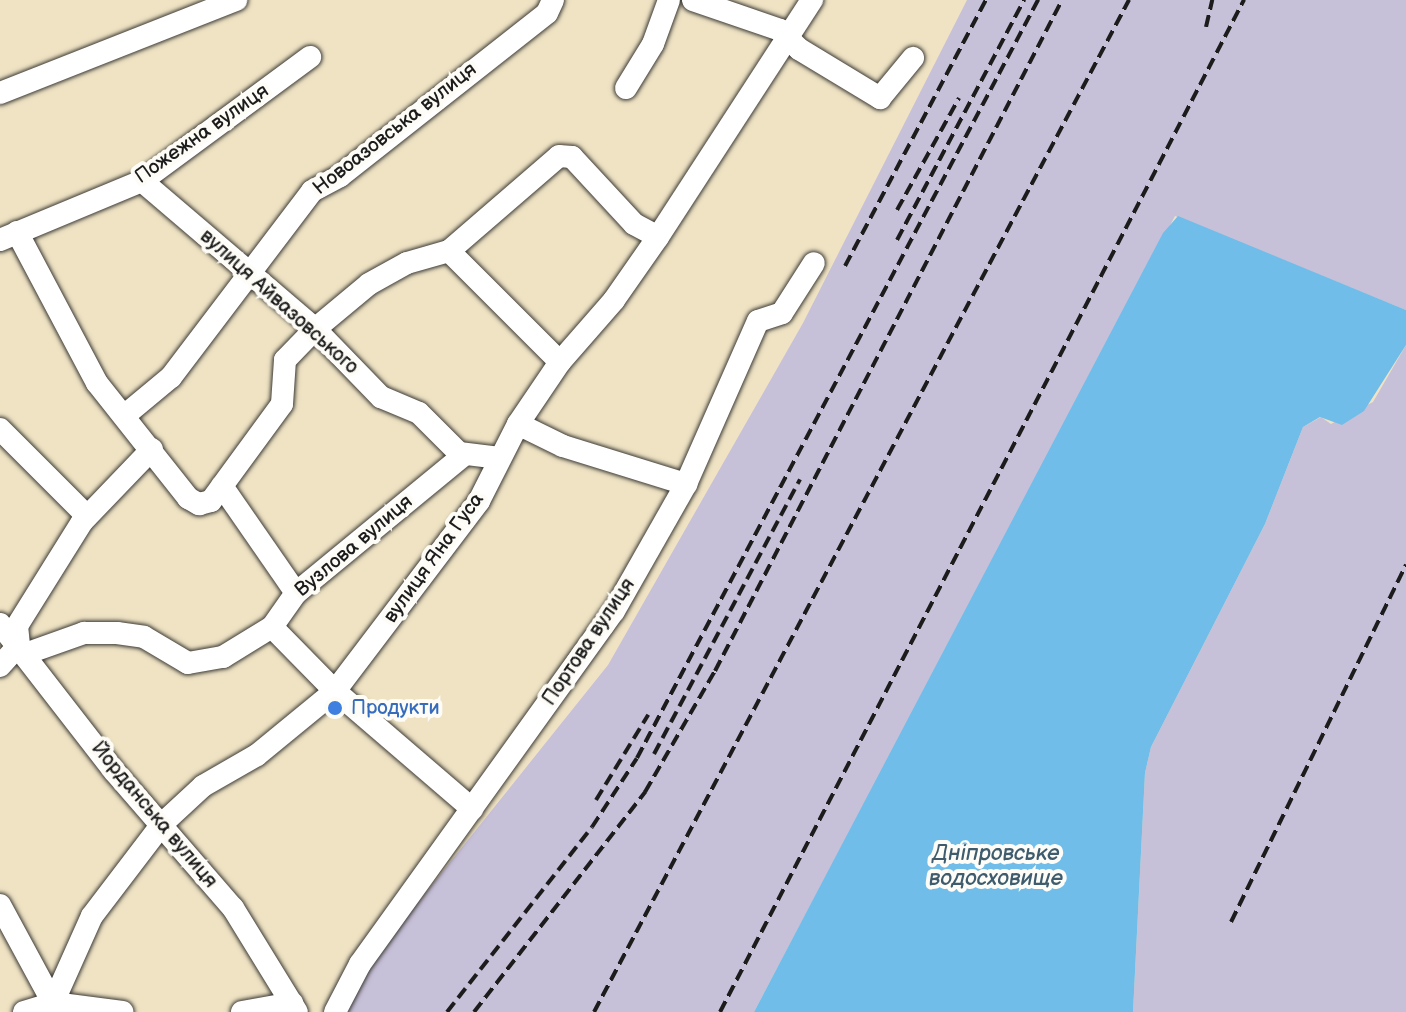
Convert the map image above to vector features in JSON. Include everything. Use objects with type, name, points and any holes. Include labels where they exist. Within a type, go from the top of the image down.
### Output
[{"type":"street","name":"Новоазовська вулиця","points":[[124,416],[171,377],[312,191],[340,176],[547,13],[553,0]]},
{"type":"street","points":[[626,88],[653,44],[669,0]]},
{"type":"street","points":[[693,0],[780,30],[880,98],[913,58]]},
{"type":"street","name":"вулиця Яна Гуса","points":[[53,1003],[92,916],[162,824],[203,786],[257,755],[335,691],[479,501],[518,424],[560,362],[658,237],[812,0]]},
{"type":"street","points":[[0,93],[221,3]]},
{"type":"street","name":"Пожежна вулиця","points":[[9,236],[142,181],[310,57]]},
{"type":"street","points":[[9,236],[97,383],[193,502],[211,501],[282,404],[285,360],[315,329],[369,284],[407,263],[449,251],[563,155],[575,160],[634,224],[658,237]]},
{"type":"street","name":"вулиця Айвазовського","points":[[142,181],[315,329],[381,397],[419,413],[464,455]]},
{"type":"street","points":[[449,251],[560,362]]},
{"type":"street","name":"Портова вулиця","points":[[335,1012],[360,964],[614,611],[686,484],[758,321],[782,313],[814,263]]},
{"type":"street","points":[[518,424],[563,446],[686,484]]},
{"type":"street","points":[[0,429],[87,516]]},
{"type":"street","points":[[0,666],[22,650],[17,626],[87,516],[152,449]]},
{"type":"street","points":[[464,455],[500,458]]},
{"type":"street","name":"Вузлова вулиця","points":[[22,650],[84,633],[117,633],[144,637],[188,663],[223,657],[272,627],[296,593],[464,455]]},
{"type":"street","points":[[222,486],[296,593]]},
{"type":"street","name":"Йорданська вулиця","points":[[0,624],[115,772],[233,908],[294,1007]]},
{"type":"street","points":[[272,627],[335,691],[472,809]]},
{"type":"street","points":[[0,905],[53,1003]]},
{"type":"street","points":[[24,1012],[53,1003],[122,1012]]},
{"type":"street","points":[[242,1012],[294,1007]]},
{"type":"shaded area","points":[[967,0],[1406,0],[1406,310],[1175,216],[754,1012],[345,1012],[363,971],[608,665],[803,323]]},
{"type":"shaded area","points":[[1406,345],[1406,1012],[1133,1012],[1145,773],[1151,747],[1265,524],[1303,427],[1321,417],[1331,424],[1373,402]]},
{"type":"water","name":"Дніпровське водосховище","points":[[1178,216],[1406,310],[1406,345],[1364,411],[1342,425],[1320,417],[1303,427],[1265,524],[1151,747],[1145,773],[1133,1012],[754,1012],[1163,233]]},
{"type":"railway","points":[[845,266],[986,0]]},
{"type":"railway","points":[[897,240],[1024,0]]},
{"type":"railway","points":[[447,1012],[592,827],[637,758],[1038,0]]},
{"type":"railway","points":[[474,1012],[645,792],[715,671],[1062,0]]},
{"type":"railway","points":[[594,1012],[1129,0]]},
{"type":"railway","points":[[1206,27],[1212,0]]},
{"type":"railway","points":[[720,1012],[1244,0]]},
{"type":"railway","points":[[897,210],[959,98]]},
{"type":"railway","points":[[654,754],[800,479]]},
{"type":"railway","points":[[1231,922],[1406,565]]},
{"type":"railway","points":[[596,800],[648,715]]},
{"type":"place","name":"Продукти","points":[[335,708]]}]
